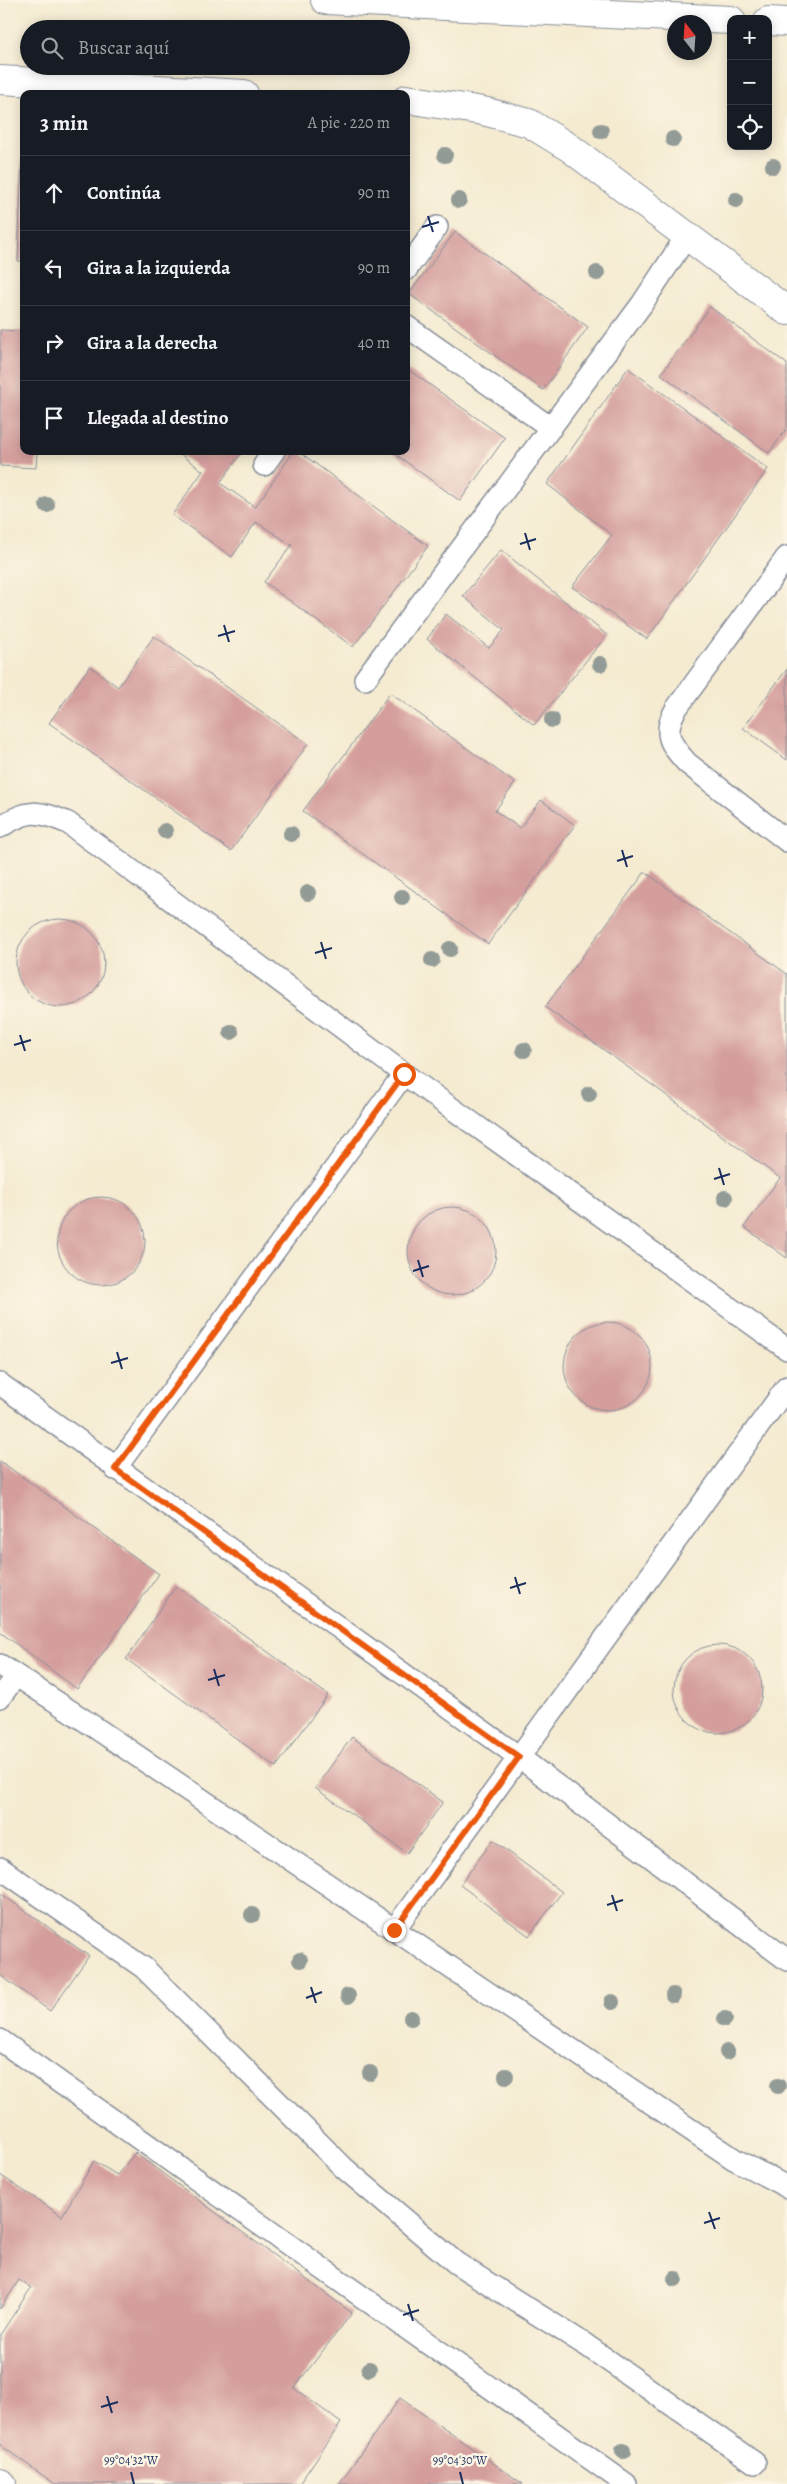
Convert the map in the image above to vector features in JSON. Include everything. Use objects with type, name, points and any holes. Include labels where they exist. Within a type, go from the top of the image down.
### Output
[{"type":"street","points":[[325,0],[727,20]]},
{"type":"street","points":[[772,21],[787,22]]},
{"type":"street","points":[[0,80],[152,90]]},
{"type":"street","points":[[410,100],[483,111],[529,123],[570,148],[787,311]]},
{"type":"lane","points":[[410,264],[437,227]]},
{"type":"lane","points":[[365,679],[642,304],[686,237]]},
{"type":"lane","points":[[410,329],[550,428]]},
{"type":"lane","points":[[787,556],[676,709],[670,720],[668,735],[675,750],[687,763],[787,841]]},
{"type":"lane","points":[[0,827],[20,814],[46,814],[68,823],[404,1074],[787,1349]]},
{"type":"lane","points":[[115,1469],[404,1074]]},
{"type":"lane","points":[[0,1384],[115,1469],[519,1757],[787,1960]]},
{"type":"lane","points":[[394,1930],[787,1387]]},
{"type":"lane","points":[[0,1696],[8,1671],[81,1718],[734,2159],[786,2186]]},
{"type":"lane","points":[[0,1868],[144,1968],[344,2168],[456,2263],[586,2345],[755,2463]]},
{"type":"lane","points":[[0,2040],[626,2484]]},
{"type":"building","points":[[20,210],[20,261],[18,261]]},
{"type":"building","points":[[455,232],[588,327],[543,390],[410,295]]},
{"type":"building","points":[[710,307],[787,364],[787,428],[769,453],[661,374]]},
{"type":"building","points":[[0,330],[20,331],[20,455],[37,455],[36,468],[0,466]]},
{"type":"building","points":[[628,368],[768,469],[647,639],[572,587],[612,535],[547,484]]},
{"type":"building","points":[[410,371],[505,438],[460,501],[397,455],[410,455]]},
{"type":"building","points":[[181,455],[240,455],[220,483],[255,507],[291,455],[303,455],[428,546],[353,647],[264,582],[292,545],[256,522],[232,557],[172,515],[203,471]]},
{"type":"building","points":[[501,550],[607,635],[534,725],[427,639],[446,614],[489,648],[504,630],[463,596]]},
{"type":"building","points":[[154,636],[308,744],[231,851],[49,723],[90,666],[118,687]]},
{"type":"building","points":[[787,669],[787,760],[743,728]]},
{"type":"building","points":[[390,693],[515,783],[495,811],[520,828],[541,800],[575,825],[488,944],[303,811]]},
{"type":"building","points":[[645,872],[787,974],[787,1258],[744,1227],[780,1178],[545,1007]]},
{"type":"building","points":[[60,919],[77,922],[85,926],[97,938],[101,946],[104,963],[101,980],[97,988],[85,1000],[77,1004],[60,1007],[43,1004],[35,1000],[23,988],[19,980],[16,963],[19,946],[23,938],[35,926],[43,922]]},
{"type":"building","points":[[101,1197],[118,1200],[132,1210],[142,1224],[145,1241],[142,1258],[132,1272],[118,1282],[101,1285],[84,1282],[70,1272],[60,1258],[57,1241],[60,1224],[70,1210],[84,1200]]},
{"type":"building","points":[[452,1207],[469,1210],[477,1214],[489,1226],[493,1234],[496,1251],[493,1268],[489,1276],[477,1288],[469,1292],[452,1295],[435,1292],[427,1288],[415,1276],[411,1268],[408,1251],[411,1234],[415,1226],[427,1214],[435,1210]]},
{"type":"building","points":[[608,1322],[625,1325],[633,1329],[645,1341],[649,1349],[652,1366],[649,1383],[645,1391],[633,1403],[625,1407],[608,1410],[591,1407],[583,1403],[571,1391],[567,1383],[564,1366],[567,1349],[571,1341],[583,1329],[591,1325]]},
{"type":"building","points":[[0,1461],[159,1574],[77,1689],[0,1632]]},
{"type":"building","points":[[176,1586],[328,1695],[276,1767],[126,1659]]},
{"type":"building","points":[[718,1645],[735,1648],[749,1658],[759,1672],[762,1689],[759,1706],[749,1720],[735,1730],[718,1733],[701,1730],[687,1720],[677,1706],[674,1689],[677,1672],[687,1658],[701,1648]]},
{"type":"building","points":[[352,1737],[443,1802],[407,1853],[315,1788]]},
{"type":"building","points":[[493,1840],[562,1892],[529,1936],[460,1885]]},
{"type":"building","points":[[0,1893],[89,1956],[50,2011],[0,1975]]},
{"type":"building","points":[[135,2153],[352,2313],[294,2388],[341,2423],[299,2484],[55,2484],[0,2445],[0,2335],[31,2288],[19,2280],[0,2309],[0,2175],[62,2216],[94,2161],[117,2175]]},
{"type":"building","points":[[400,2398],[523,2484],[339,2484]]},
{"type":"route","points":[[394,1930],[519,1757],[115,1469],[404,1074]]}]
